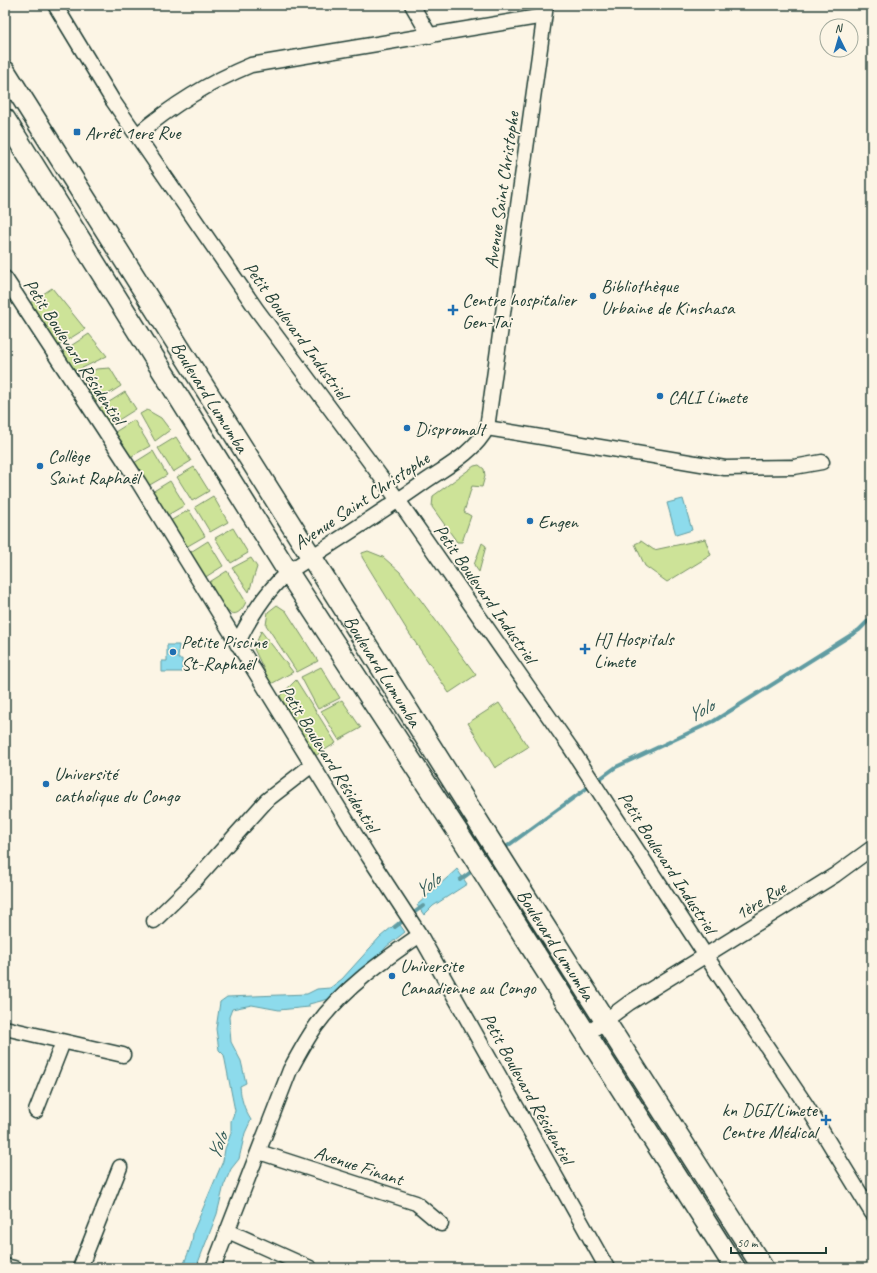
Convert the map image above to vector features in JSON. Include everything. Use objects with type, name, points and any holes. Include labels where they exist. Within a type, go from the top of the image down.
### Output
[{"type":"highway","name":"Boulevard Lumumba","points":[[5,71],[510,872],[606,1020],[763,1268]]},
{"type":"highway","name":"Boulevard Lumumba","points":[[5,119],[288,572],[463,840],[735,1268]]},
{"type":"street","name":"Petit Boulevard Industriel","points":[[55,5],[113,102],[257,310],[398,500],[570,747],[706,956],[806,1104],[872,1213]]},
{"type":"street","points":[[412,5],[430,36]]},
{"type":"street","points":[[137,135],[152,122],[190,97],[226,75],[251,65],[430,36],[545,11]]},
{"type":"street","name":"Avenue Saint Christophe","points":[[237,644],[247,624],[264,597],[278,580],[471,450],[483,437],[487,428],[545,11]]},
{"type":"street","name":"Petit Boulevard Résidentiel","points":[[5,278],[139,483],[312,765],[418,932],[607,1268]]},
{"type":"street","points":[[487,428],[725,468],[794,467],[822,462]]},
{"type":"street","points":[[154,921],[190,886],[268,800],[312,765]]},
{"type":"street","name":"1ère Rue","points":[[587,1034],[629,1003],[835,875],[872,848]]},
{"type":"street","points":[[213,1268],[290,1070],[316,1025],[348,991],[418,932]]},
{"type":"street","points":[[5,1028],[123,1055]]},
{"type":"street","points":[[36,1111],[63,1042]]},
{"type":"street","name":"Avenue Finant","points":[[259,1152],[416,1203],[441,1224]]},
{"type":"street","points":[[80,1268],[120,1167]]},
{"type":"street","points":[[228,1231],[310,1268]]},
{"type":"green space","points":[[52,288],[85,329],[58,346],[30,303]]},
{"type":"green space","points":[[89,334],[107,356],[74,372],[65,359],[63,351]]},
{"type":"green space","points":[[110,368],[121,386],[96,402],[83,379],[96,369]]},
{"type":"green space","points":[[125,392],[136,409],[109,426],[98,409]]},
{"type":"green space","points":[[147,410],[161,418],[170,430],[155,441],[140,414]]},
{"type":"green space","points":[[134,420],[150,446],[130,457],[115,432]]},
{"type":"green space","points":[[176,437],[191,461],[173,472],[158,448]]},
{"type":"green space","points":[[153,451],[167,475],[148,486],[134,463]]},
{"type":"green space","points":[[479,465],[484,469],[485,476],[482,487],[472,486],[464,512],[471,516],[462,542],[457,542],[432,507],[433,496],[474,466]]},
{"type":"green space","points":[[194,467],[209,491],[192,501],[177,477]]},
{"type":"green space","points":[[170,481],[185,505],[166,516],[152,492]]},
{"type":"green space","points":[[213,496],[228,522],[210,532],[195,507]]},
{"type":"green space","points":[[189,510],[205,536],[186,547],[170,521]]},
{"type":"green space","points":[[233,528],[248,553],[231,563],[215,538]]},
{"type":"green space","points":[[705,539],[711,555],[667,582],[645,566],[635,544],[641,541],[654,550]]},
{"type":"green space","points":[[208,541],[223,566],[204,578],[189,553]]},
{"type":"green space","points":[[482,543],[486,546],[479,572],[474,565]]},
{"type":"green space","points":[[368,551],[383,557],[400,572],[476,675],[449,693],[407,630],[362,557],[362,553]]},
{"type":"green space","points":[[251,558],[257,567],[249,592],[232,568]]},
{"type":"green space","points":[[227,571],[246,602],[241,610],[235,614],[224,609],[208,583]]},
{"type":"green space","points":[[277,605],[286,611],[318,661],[297,672],[266,625],[268,612]]},
{"type":"green space","points":[[261,631],[293,672],[271,684],[254,649]]},
{"type":"green space","points":[[321,667],[340,698],[318,709],[301,677]]},
{"type":"green space","points":[[296,680],[336,743],[315,756],[280,696]]},
{"type":"green space","points":[[342,700],[361,728],[339,740],[321,711]]},
{"type":"green space","points":[[499,703],[528,747],[495,768],[468,723]]},
{"type":"water","points":[[683,499],[692,530],[676,535],[667,503]]},
{"type":"water","name":"Petite Piscine St-Raphaël","points":[[167,645],[179,645],[178,659],[182,659],[182,672],[162,672],[162,661],[167,661]]},
{"type":"water","points":[[457,869],[467,884],[433,906],[424,915],[417,905]]},
{"type":"water","points":[[398,922],[405,932],[386,947],[380,955],[333,998],[309,1004],[309,1007],[279,1010],[252,1005],[232,1009],[229,1017],[231,1042],[241,1061],[246,1083],[240,1086],[241,1095],[251,1120],[245,1133],[239,1159],[231,1169],[224,1185],[217,1214],[196,1268],[183,1268],[192,1242],[193,1232],[223,1161],[225,1149],[231,1133],[231,1121],[235,1111],[224,1055],[219,1050],[216,1029],[220,1002],[227,997],[307,994],[317,989],[330,988],[342,979],[380,937]]},
{"type":"waterway","name":"Yolo","points":[[502,850],[616,767],[714,721],[859,630],[872,617]]},
{"type":"waterway","name":"Yolo","points":[[460,880],[475,869]]},
{"type":"waterway","name":"Yolo","points":[[395,927],[423,906]]},
{"type":"place","name":"Arrêt 1ere Rue","points":[[77,132]]},
{"type":"place","name":"Bibliothèque Urbaine de Kinshasa","points":[[593,296]]},
{"type":"place","name":"Centre hospitalier Gen-Tai","points":[[453,310]]},
{"type":"place","name":"CALI Limete","points":[[660,396]]},
{"type":"place","name":"Dispromalt","points":[[407,428]]},
{"type":"place","name":"Collège Saint Raphaël","points":[[40,466]]},
{"type":"place","name":"Engen","points":[[530,521]]},
{"type":"place","name":"HJ Hospitals Limete","points":[[585,649]]},
{"type":"place","name":"Petite Piscine St-Raphaël","points":[[173,652]]},
{"type":"place","name":"Université catholique du Congo","points":[[46,784]]},
{"type":"place","name":"Universite Canadienne au Congo","points":[[392,976]]},
{"type":"place","name":"kn DGI/Limete Centre Médical","points":[[826,1120]]}]
